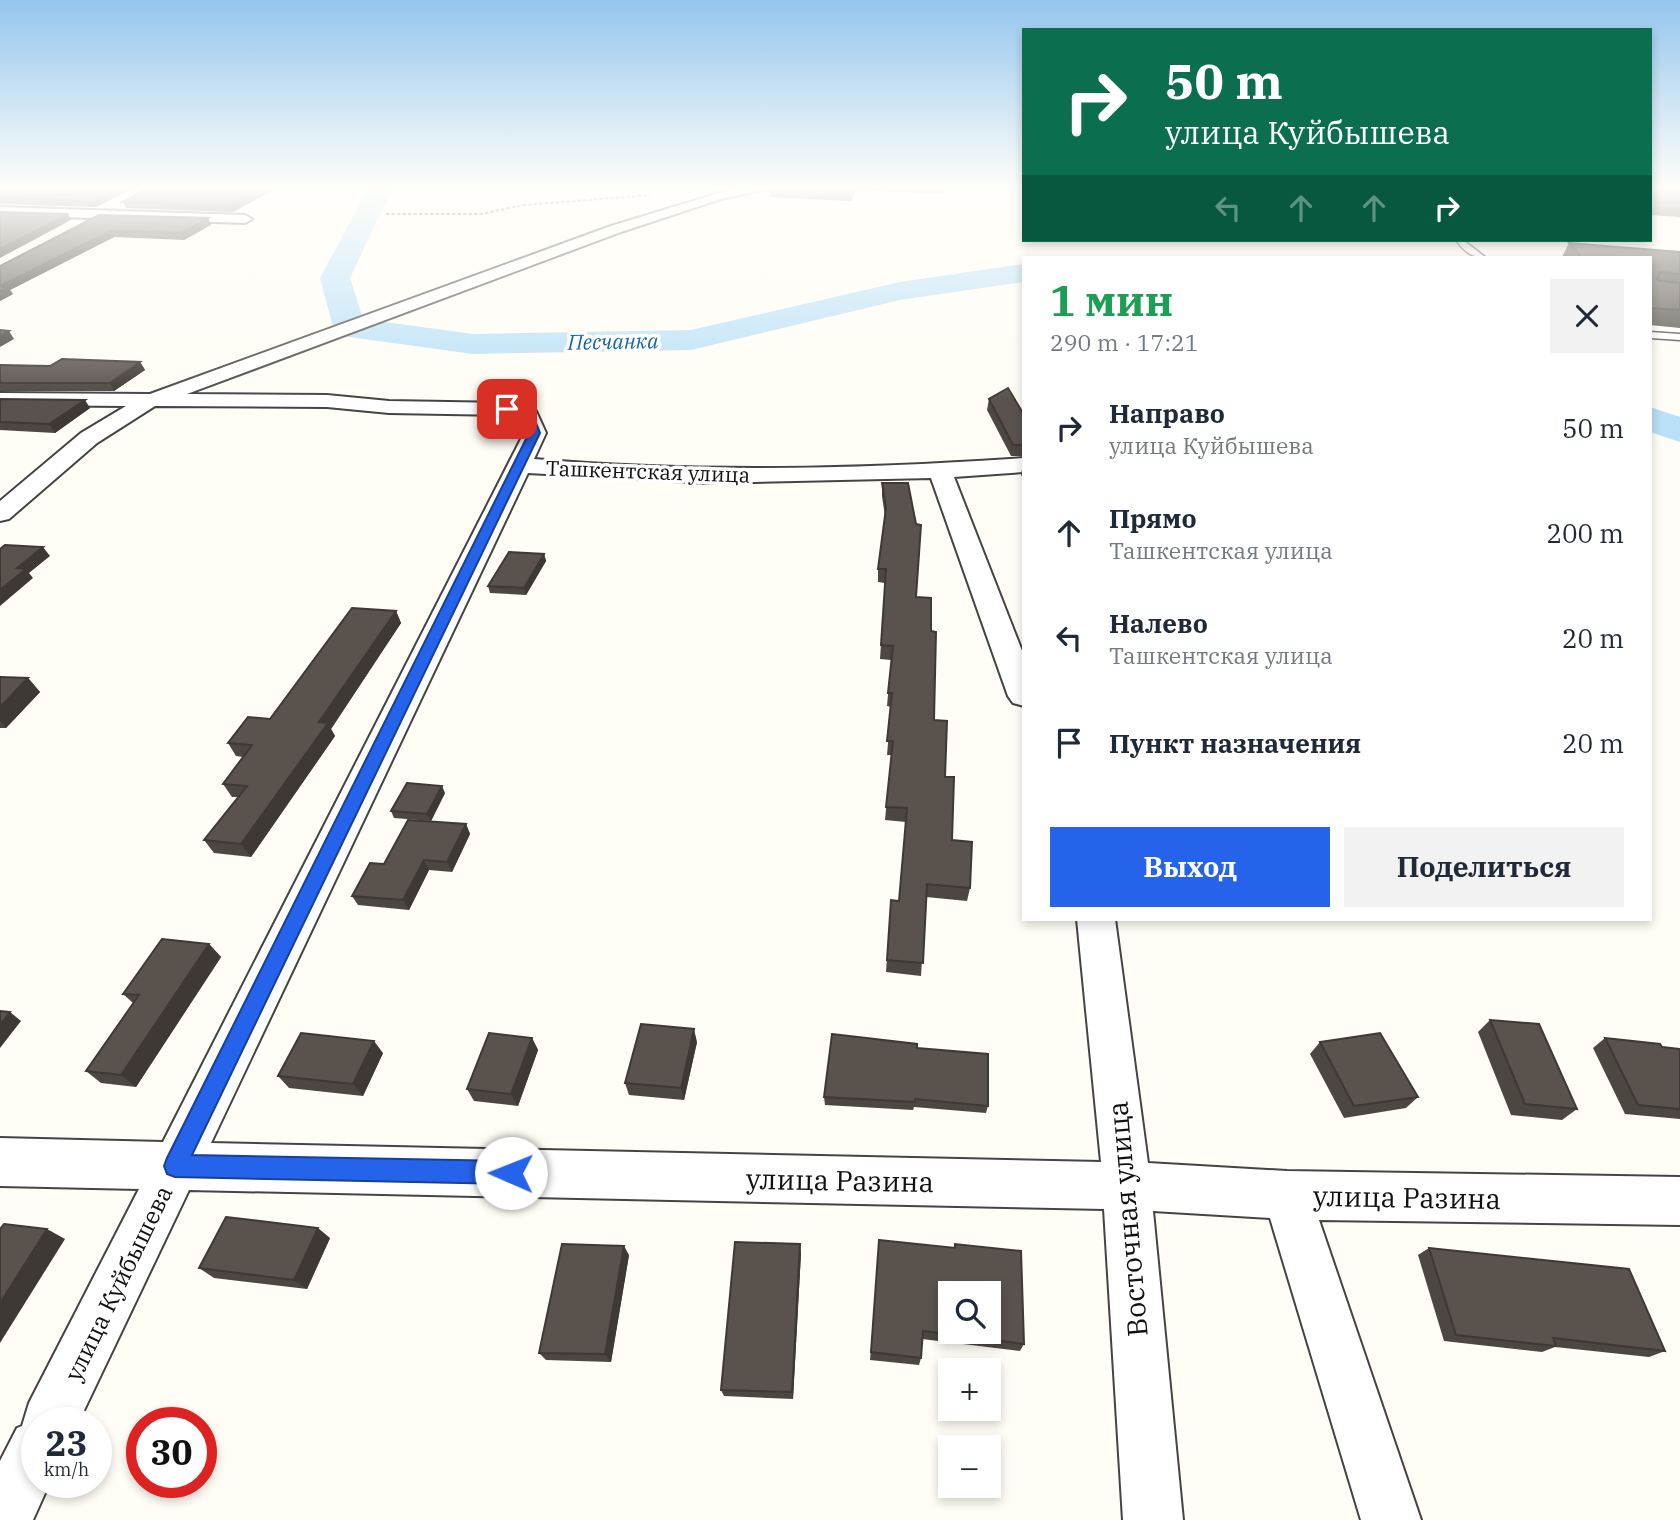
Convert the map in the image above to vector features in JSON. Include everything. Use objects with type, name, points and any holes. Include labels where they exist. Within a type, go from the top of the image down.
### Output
[{"type":"street","points":[[0,514],[89,438],[149,401],[537,258]]},
{"type":"street","name":"Ташкентская улица","points":[[0,399],[327,401],[389,407],[507,409],[528,416],[535,433],[520,465],[590,472],[709,475],[940,472],[1022,466]]},
{"type":"street","name":"улица Куйбышева","points":[[57,1407],[520,465]]},
{"type":"street","points":[[940,472],[1022,691]]},
{"type":"street","name":"Восточная улица","points":[[1096,921],[1127,1185],[1153,1520]]},
{"type":"street","name":"улица Разина","points":[[0,1163],[1127,1185],[1287,1195],[1680,1201]]},
{"type":"street","points":[[1287,1195],[1391,1520]]},
{"type":"street","points":[[2,1520],[21,1481]]},
{"type":"lane","points":[[1652,335],[1680,337]]},
{"type":"building","points":[[16,258],[57,258],[0,286],[0,266]]},
{"type":"building","points":[[1652,258],[1680,258],[1680,274],[1660,272],[1657,279],[1680,283],[1680,310],[1652,308]]},
{"type":"building","points":[[62,359],[140,362],[110,383],[0,383],[0,365],[50,366]]},
{"type":"building","points":[[1008,388],[1022,412],[1022,445],[1013,445],[989,399]]},
{"type":"building","points":[[0,399],[85,400],[49,424],[0,422]]},
{"type":"building","points":[[882,483],[908,483],[916,524],[921,525],[916,597],[931,598],[931,631],[936,632],[934,720],[947,721],[945,777],[954,777],[952,840],[972,842],[970,888],[927,884],[923,963],[887,960],[891,900],[899,901],[907,808],[886,807],[893,741],[887,741],[893,646],[881,645],[886,569],[878,569],[886,508]]},
{"type":"building","points":[[5,545],[43,547],[17,568],[26,569],[0,590],[0,549]]},
{"type":"building","points":[[509,552],[544,554],[524,588],[488,586]]},
{"type":"building","points":[[352,608],[396,611],[319,722],[328,723],[241,844],[204,840],[247,786],[223,784],[252,745],[228,743],[248,717],[270,719]]},
{"type":"building","points":[[0,677],[28,678],[0,707]]},
{"type":"building","points":[[407,783],[442,786],[427,814],[391,811]]},
{"type":"building","points":[[408,820],[466,824],[447,862],[424,860],[403,900],[352,896],[370,863],[384,864]]},
{"type":"building","points":[[162,939],[209,944],[121,1075],[86,1071],[139,995],[123,994]]},
{"type":"building","points":[[0,1011],[10,1012],[0,1025]]},
{"type":"building","points":[[1490,1020],[1539,1024],[1577,1109],[1525,1104]]},
{"type":"building","points":[[641,1024],[694,1029],[681,1088],[625,1083]]},
{"type":"building","points":[[301,1033],[374,1041],[353,1084],[278,1076]]},
{"type":"building","points":[[489,1033],[532,1038],[511,1094],[467,1089]]},
{"type":"building","points":[[1380,1033],[1418,1097],[1354,1106],[1320,1042]]},
{"type":"building","points":[[832,1034],[917,1044],[917,1048],[988,1054],[988,1106],[915,1099],[915,1102],[824,1097]]},
{"type":"building","points":[[1605,1038],[1680,1049],[1680,1109],[1638,1105]]},
{"type":"building","points":[[226,1217],[318,1228],[294,1280],[199,1268]]},
{"type":"building","points":[[4,1224],[47,1229],[0,1303],[0,1229]]},
{"type":"building","points":[[879,1240],[955,1248],[955,1244],[1021,1251],[1024,1344],[1001,1341],[1001,1281],[938,1281],[938,1333],[923,1331],[921,1358],[871,1352]]},
{"type":"building","points":[[735,1242],[800,1244],[792,1392],[721,1390]]},
{"type":"building","points":[[562,1244],[624,1246],[605,1354],[539,1353]]},
{"type":"building","points":[[1429,1248],[1629,1269],[1665,1351],[1553,1338],[1556,1346],[1456,1335]]},
{"type":"waterway","name":"Песчанка","points":[[345,258],[335,278],[349,327],[473,344],[691,340],[900,291],[1022,273]]},
{"type":"waterway","name":"Песчанка","points":[[1652,419],[1680,431]]},
{"type":"route","points":[[507,409],[528,416],[535,433],[175,1166],[511,1173]]}]
